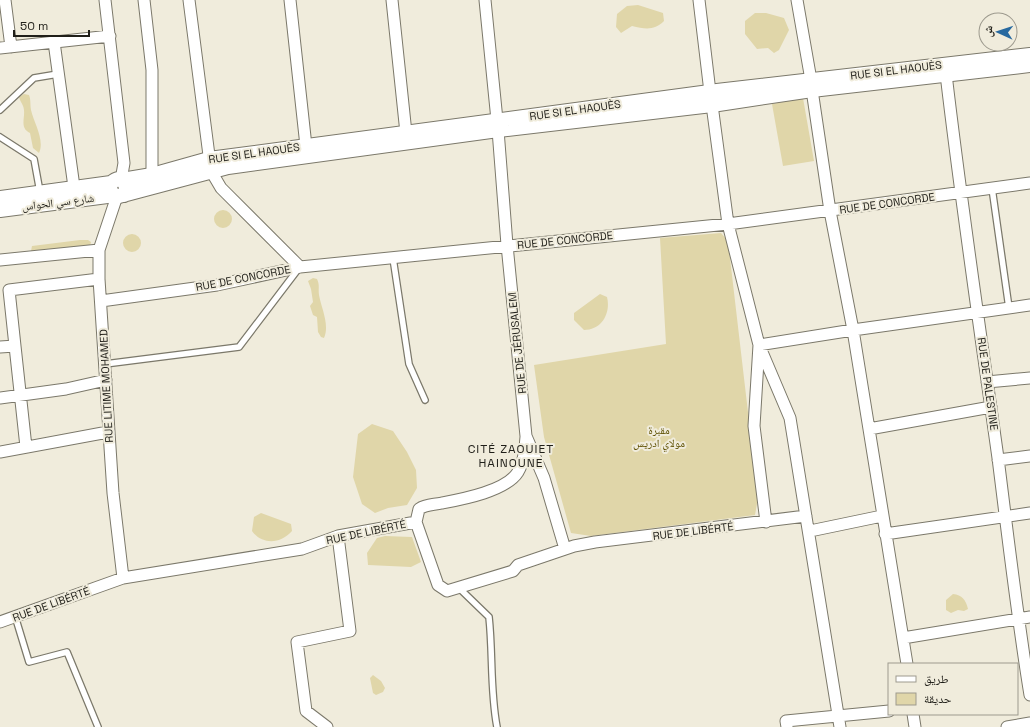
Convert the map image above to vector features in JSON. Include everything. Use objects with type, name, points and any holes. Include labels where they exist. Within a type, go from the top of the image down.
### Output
[{"type":"street","points":[[5,0],[6,48],[110,36]]},
{"type":"street","name":"RUE LITIME MOHAMED","points":[[105,0],[124,163],[99,250],[99,279],[108,432],[113,493],[123,578]]},
{"type":"street","points":[[144,0],[152,70],[153,181]]},
{"type":"street","points":[[189,0],[210,165],[221,188],[300,267]]},
{"type":"street","points":[[290,0],[306,146]]},
{"type":"street","points":[[392,0],[406,133]]},
{"type":"street","name":"RUE DE JÉRUSALEM","points":[[485,0],[498,125],[507,245],[526,436],[544,478],[565,549]]},
{"type":"street","points":[[698,0],[728,224],[759,345],[790,418],[806,516],[810,531],[839,722]]},
{"type":"street","points":[[797,0],[812,85],[830,211],[853,330],[907,663]]},
{"type":"street","points":[[54,42],[74,188]]},
{"type":"street","name":"RUE SI EL HAOUÈS","points":[[210,165],[228,167],[498,125],[945,69],[1030,55]]},
{"type":"street","name":"RUE SI EL HAOUÈS","points":[[945,69],[1030,65]]},
{"type":"street","name":"RUE DE PALESTINE","points":[[945,69],[960,193],[988,382],[1017,618],[1030,695]]},
{"type":"street","name":"RUE SI EL HAOUÈS","points":[[118,188],[153,181],[210,165],[306,146],[406,133],[498,125]]},
{"type":"street","name":"RUE DE CONCORDE","points":[[101,301],[217,285],[300,267],[728,224],[1030,183]]},
{"type":"street","name":"شارع سي الحواس","points":[[0,198],[74,188],[118,188]]},
{"type":"street","name":"شارع سي الحواس","points":[[0,210],[118,188]]},
{"type":"street","points":[[0,260],[99,250]]},
{"type":"street","points":[[26,447],[9,290],[99,279]]},
{"type":"street","points":[[759,345],[1030,305]]},
{"type":"street","points":[[759,345],[754,426],[766,522]]},
{"type":"street","points":[[0,348],[15,346]]},
{"type":"street","points":[[988,382],[1030,378]]},
{"type":"street","points":[[0,398],[66,389],[106,380]]},
{"type":"street","points":[[869,429],[991,407]]},
{"type":"street","points":[[0,452],[108,432]]},
{"type":"street","points":[[416,522],[419,509],[424,505],[449,501],[486,492],[508,483],[518,473],[524,458],[526,436]]},
{"type":"street","points":[[998,460],[1030,456]]},
{"type":"street","points":[[885,534],[1030,513]]},
{"type":"street","name":"RUE DE LIBÉRTÉ","points":[[0,622],[123,578],[302,549],[338,536],[416,522],[438,586],[447,591],[513,571],[518,566],[565,549],[594,542],[806,516]]},
{"type":"street","points":[[810,531],[882,516]]},
{"type":"street","points":[[328,727],[306,711],[297,642],[350,631],[338,536]]},
{"type":"street","points":[[903,638],[1030,617]]},
{"type":"street","points":[[787,727],[786,721],[839,722],[888,711]]},
{"type":"street","points":[[913,715],[915,727]]},
{"type":"street","points":[[1007,727],[1030,723]]},
{"type":"lane","points":[[0,110],[34,78],[58,74]]},
{"type":"lane","points":[[0,137],[34,158],[40,192]]},
{"type":"lane","points":[[992,188],[1009,308]]},
{"type":"lane","points":[[393,258],[409,364],[425,400]]},
{"type":"lane","points":[[105,364],[239,346],[300,267]]},
{"type":"lane","points":[[459,588],[489,617],[492,647],[490,667],[494,712],[497,727]]},
{"type":"lane","points":[[15,616],[29,662],[67,652],[98,727]]},
{"type":"green space","points":[[638,5],[663,13],[664,21],[653,28],[632,26],[621,33],[616,27],[617,14],[627,6]]},
{"type":"green space","points":[[755,13],[766,13],[784,18],[789,30],[779,50],[774,53],[768,48],[757,49],[745,34],[745,21]]},
{"type":"green space","points":[[24,94],[29,95],[31,110],[40,137],[41,148],[39,153],[33,148],[30,133],[24,128],[24,110],[19,97]]},
{"type":"green space","points":[[803,98],[814,161],[783,166],[772,104]]},
{"type":"green space","points":[[219,210],[227,210],[232,215],[230,226],[227,228],[219,228],[214,223],[214,215]]},
{"type":"green space","name":"مقبرة مولاي ادريس","points":[[721,233],[728,241],[758,498],[755,515],[591,536],[571,533],[544,437],[534,365],[666,344],[660,238]]},
{"type":"green space","points":[[128,234],[136,234],[141,239],[139,250],[136,252],[128,252],[123,247],[123,239]]},
{"type":"green space","points":[[88,240],[91,242],[90,246],[34,256],[31,251],[32,246]]},
{"type":"green space","points":[[313,278],[317,279],[318,281],[319,295],[326,322],[326,333],[324,338],[321,337],[318,332],[317,317],[313,315],[310,306],[313,302],[308,281]]},
{"type":"green space","points":[[600,294],[607,297],[608,303],[608,309],[604,320],[596,327],[584,330],[574,320],[574,313]]},
{"type":"green space","points":[[372,424],[393,431],[407,452],[416,470],[417,488],[407,505],[388,508],[375,513],[362,504],[353,477],[358,434]]},
{"type":"green space","points":[[261,513],[291,524],[292,531],[283,538],[277,540],[266,541],[261,539],[252,531],[254,517]]},
{"type":"green space","points":[[385,536],[412,537],[421,562],[411,567],[368,565],[367,553],[377,538]]},
{"type":"green space","points":[[953,594],[963,598],[968,609],[964,611],[958,610],[951,613],[946,610],[946,600]]},
{"type":"green space","points":[[373,675],[381,681],[385,688],[383,692],[376,695],[373,693],[370,678]]},
{"type":"district","name":"CITÉ ZAOUIET HAINOUNE","points":[[511,456]]}]
